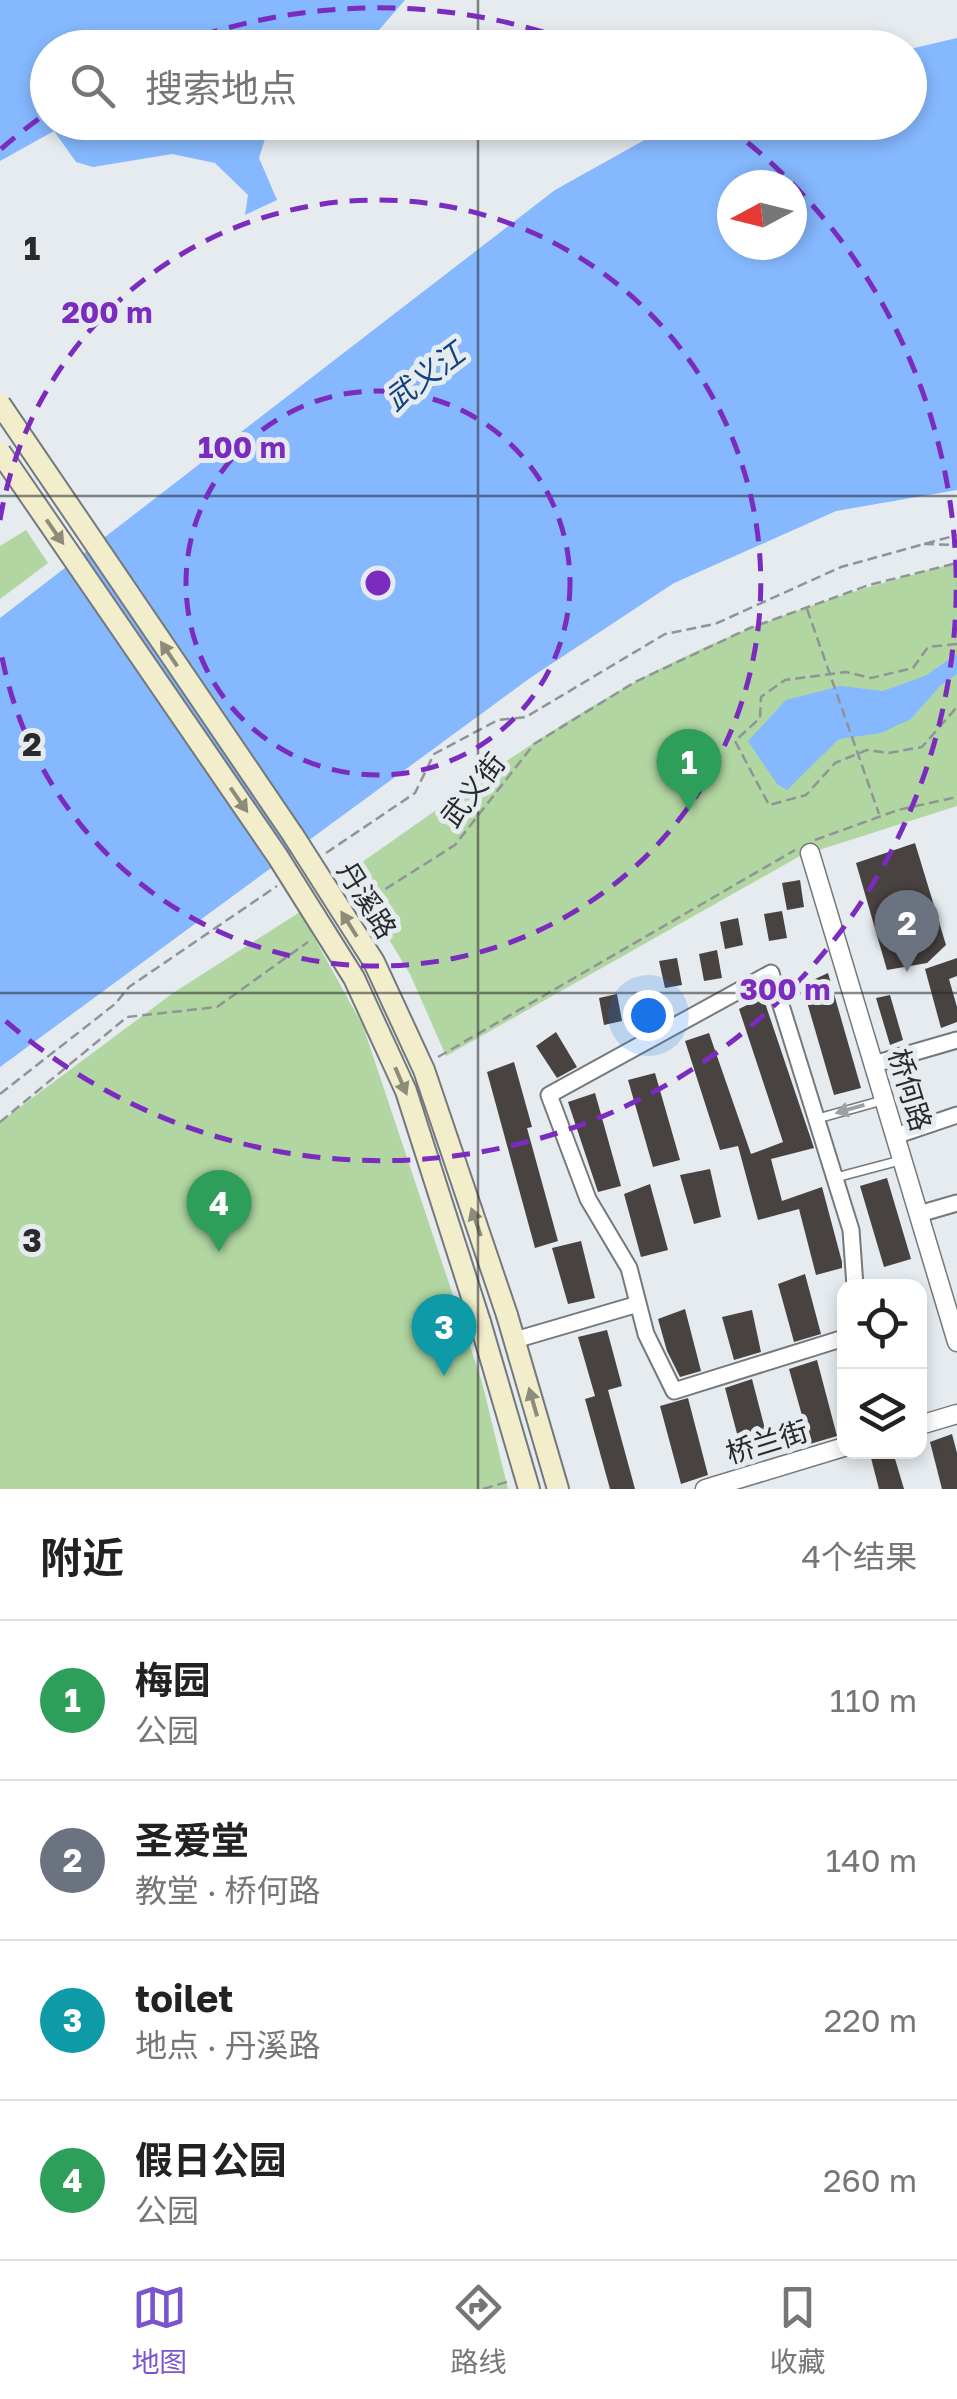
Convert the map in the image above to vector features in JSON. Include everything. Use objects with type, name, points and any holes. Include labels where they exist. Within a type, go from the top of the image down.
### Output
[{"type":"main road","name":"丹溪路","points":[[0,404],[293,835],[374,962],[424,1070],[507,1314],[558,1489]]},
{"type":"main road","name":"丹溪路","points":[[0,452],[278,856],[354,978],[406,1090],[527,1483]]},
{"type":"street","name":"桥何路","points":[[810,853],[957,1342]]},
{"type":"street","points":[[837,1340],[674,1391],[646,1334],[630,1268],[588,1198],[549,1094],[771,973],[850,1230],[854,1279]]},
{"type":"street","points":[[874,1064],[957,1040]]},
{"type":"street","points":[[895,1136],[957,1116]]},
{"type":"street","points":[[918,1214],[957,1203]]},
{"type":"street","points":[[514,1340],[638,1304]]},
{"type":"street","points":[[927,1423],[957,1414]]},
{"type":"street","name":"桥兰街","points":[[705,1489],[837,1450]]},
{"type":"lane","points":[[816,1119],[884,1100]]},
{"type":"lane","points":[[834,1178],[902,1160]]},
{"type":"path","points":[[318,858],[415,793],[434,754],[498,720],[526,717],[665,634],[716,624],[842,567],[957,535]]},
{"type":"path","points":[[922,543],[957,545]]},
{"type":"path","name":"武义街","points":[[362,904],[455,845],[534,744],[635,682],[750,628],[868,585],[957,563]]},
{"type":"path","points":[[807,608],[880,817]]},
{"type":"path","points":[[957,644],[928,647],[913,668],[872,678],[846,672],[786,680],[761,697],[760,718],[736,741],[769,806],[806,795],[835,763],[858,754],[922,747],[957,707]]},
{"type":"path","points":[[428,1063],[809,842],[880,817],[957,797]]},
{"type":"path","points":[[0,1094],[115,1004],[128,987],[286,880]]},
{"type":"path","points":[[0,1122],[127,1018],[216,1007],[313,938]]},
{"type":"path","points":[[483,1489],[527,1483]]},
{"type":"green space","points":[[26,530],[48,563],[0,599],[0,546]]},
{"type":"green space","points":[[957,563],[957,806],[800,856],[446,1056],[410,974],[348,872],[561,725],[673,662],[792,612]]},
{"type":"green space","points":[[300,912],[363,1026],[482,1382],[508,1489],[0,1489],[0,1122],[173,993]]},
{"type":"water","points":[[0,0],[405,0],[379,30],[30,30],[30,140],[38,140],[0,161]]},
{"type":"water","name":"武义江","points":[[957,38],[957,490],[836,511],[674,583],[530,678],[0,1067],[0,618],[555,190],[645,140],[927,140],[927,45]]},
{"type":"water","points":[[60,140],[265,140],[259,158],[277,200],[245,215],[248,195],[215,163],[172,154],[93,167],[76,162]]},
{"type":"water","points":[[957,654],[957,674],[940,686],[911,719],[881,733],[839,739],[787,790],[777,784],[748,741],[786,700],[841,686],[883,691],[925,676]]},
{"type":"building","points":[[915,843],[946,945],[927,963],[887,970],[856,863]]},
{"type":"building","points":[[800,880],[804,907],[787,910],[782,883]]},
{"type":"building","points":[[782,911],[787,938],[769,941],[764,914]]},
{"type":"building","points":[[738,918],[743,945],[725,949],[720,922]]},
{"type":"building","points":[[717,950],[722,978],[704,981],[699,954]]},
{"type":"building","points":[[677,958],[682,985],[665,988],[659,961]]},
{"type":"building","points":[[957,958],[957,976],[949,979],[957,1022],[941,1028],[925,969]]},
{"type":"building","points":[[828,973],[861,1088],[834,1095],[802,985]]},
{"type":"building","points":[[617,994],[622,1021],[604,1025],[599,998]]},
{"type":"building","points":[[659,995],[664,1019],[647,1026],[641,999]]},
{"type":"building","points":[[890,995],[903,1040],[890,1045],[876,998]]},
{"type":"building","points":[[763,997],[814,1148],[771,1159],[782,1201],[822,1187],[842,1262],[842,1268],[816,1275],[799,1209],[758,1220],[738,1146],[720,1150],[685,1041],[709,1033],[751,1154],[783,1142],[739,1009]]},
{"type":"building","points":[[556,1032],[577,1067],[557,1078],[536,1046]]},
{"type":"building","points":[[514,1062],[532,1127],[527,1128],[558,1241],[535,1248],[487,1072]]},
{"type":"building","points":[[655,1073],[680,1160],[653,1167],[628,1080]]},
{"type":"building","points":[[595,1093],[621,1186],[598,1192],[568,1102]]},
{"type":"building","points":[[710,1169],[721,1217],[694,1224],[680,1175]]},
{"type":"building","points":[[887,1178],[911,1259],[884,1267],[860,1186]]},
{"type":"building","points":[[650,1184],[668,1250],[641,1257],[624,1194]]},
{"type":"building","points":[[581,1241],[595,1298],[568,1304],[552,1248]]},
{"type":"building","points":[[805,1274],[821,1334],[794,1342],[778,1284]]},
{"type":"building","points":[[685,1309],[701,1371],[680,1377],[658,1319]]},
{"type":"building","points":[[752,1310],[761,1352],[734,1360],[722,1317]]},
{"type":"building","points":[[607,1330],[622,1386],[608,1390],[635,1489],[610,1489],[585,1399],[595,1396],[578,1337]]},
{"type":"building","points":[[817,1360],[837,1436],[810,1444],[789,1369]]},
{"type":"building","points":[[752,1379],[772,1456],[745,1464],[725,1388]]},
{"type":"building","points":[[688,1398],[708,1475],[681,1484],[660,1406]]},
{"type":"building","points":[[952,1434],[957,1453],[957,1489],[942,1489],[930,1442]]},
{"type":"building","points":[[871,1459],[895,1459],[904,1489],[879,1489]]},
{"type":"place","name":"梅园","points":[[689,811]]},
{"type":"place","name":"圣爱堂","points":[[907,972]]},
{"type":"place","name":"假日公园","points":[[219,1252]]},
{"type":"place","name":"toilet","points":[[444,1376]]}]
